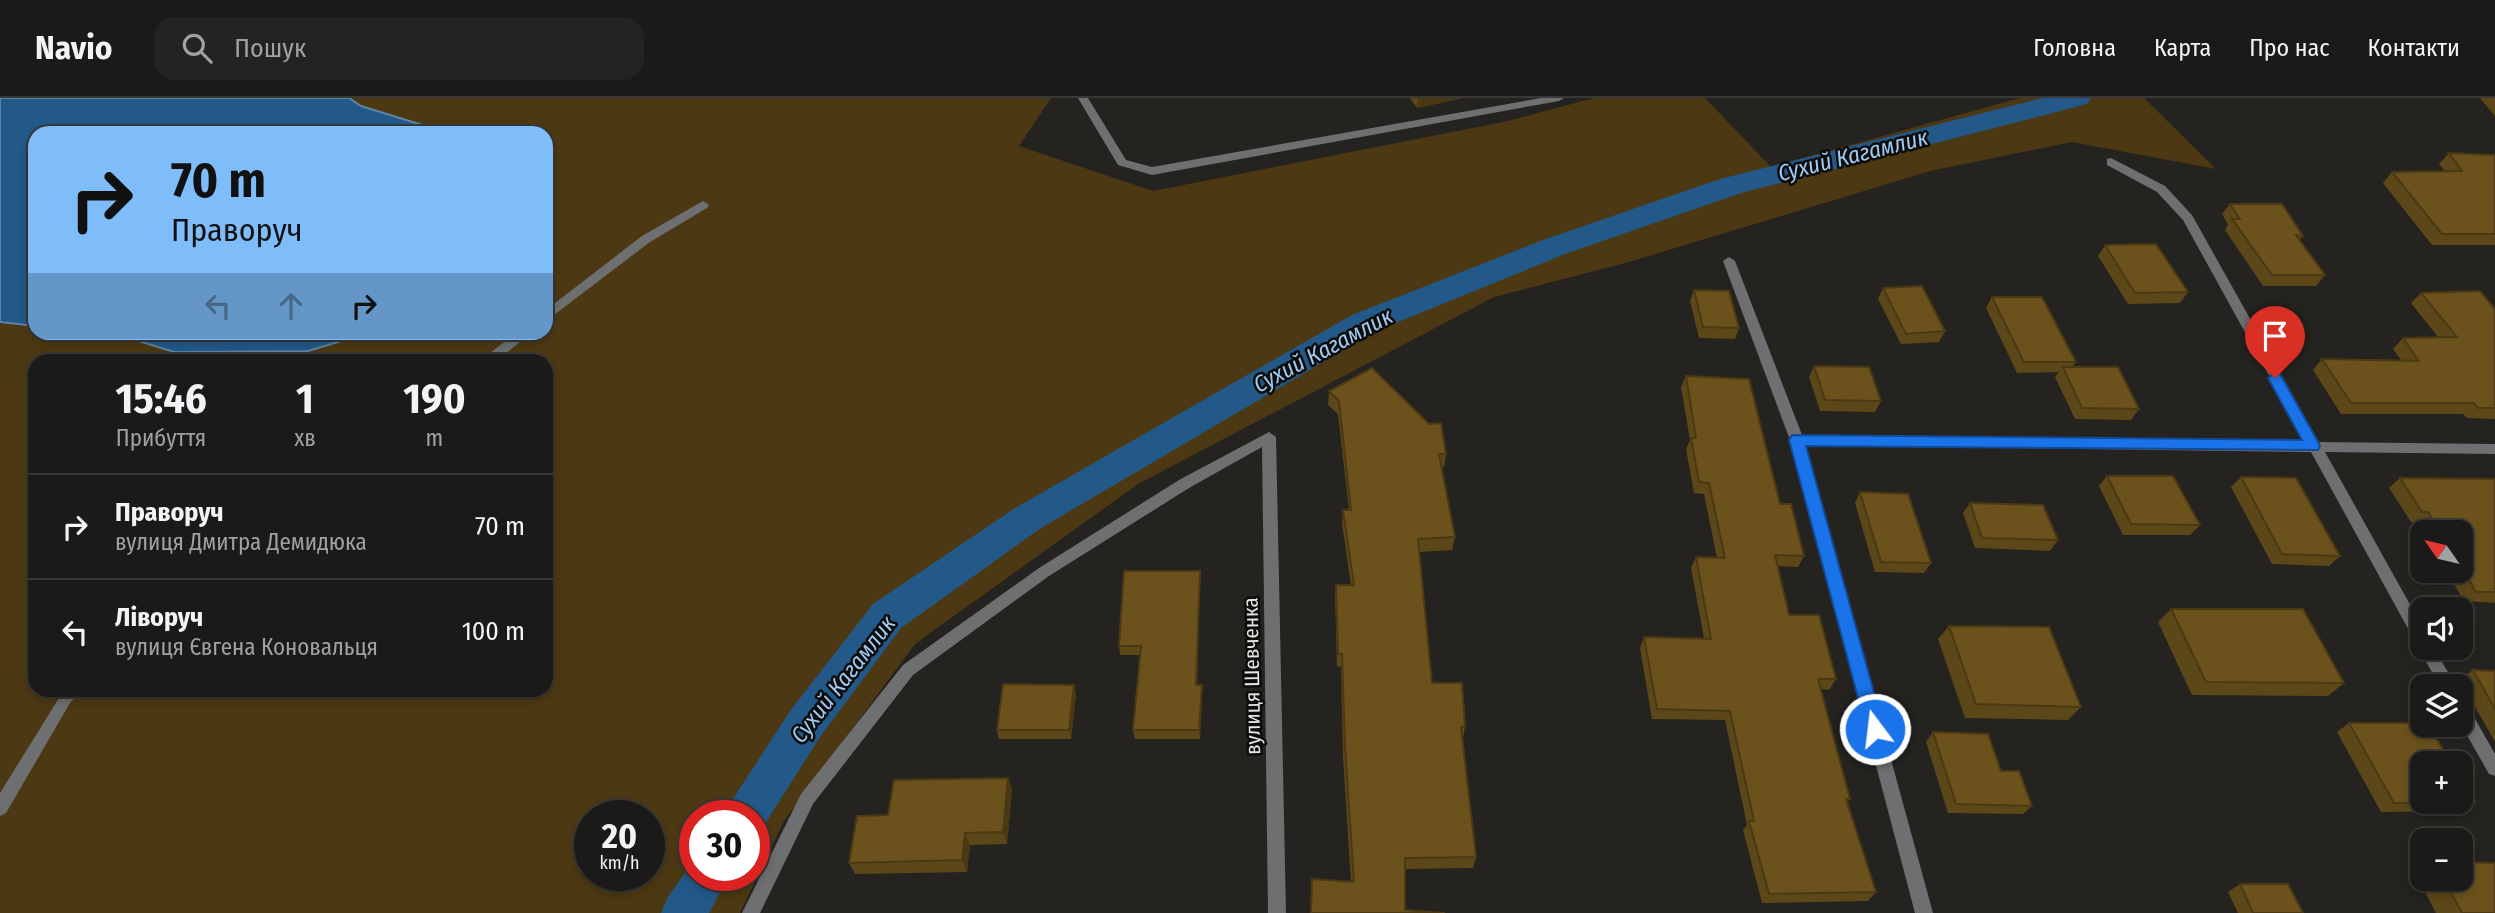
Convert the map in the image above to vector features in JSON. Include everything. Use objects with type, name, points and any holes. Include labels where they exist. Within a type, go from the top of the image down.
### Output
[{"type":"street","points":[[1083,98],[1122,162],[1152,171],[1559,98]]},
{"type":"street","points":[[2111,162],[2161,189],[2188,218],[2410,619]]},
{"type":"street","points":[[553,312],[646,239],[703,205]]},
{"type":"street","points":[[1729,261],[1797,440],[1924,913]]},
{"type":"street","points":[[498,354],[516,340]]},
{"type":"street","name":"вулиця Шевченка","points":[[751,913],[807,799],[908,670],[1044,572],[1184,484],[1269,437],[1277,913]]},
{"type":"street","points":[[1797,440],[2495,449]]},
{"type":"street","points":[[0,808],[66,697]]},
{"type":"street","points":[[2473,731],[2495,769]]},
{"type":"shaded area","points":[[349,98],[1051,98],[1019,146],[1153,191],[1508,121],[1594,98],[1705,98],[1771,167],[2020,98],[2144,98],[2216,169],[2072,142],[1930,171],[1629,262],[1494,297],[1138,484],[915,644],[784,821],[770,850],[770,800],[679,800],[679,891],[751,891],[740,913],[0,913],[0,322],[28,325],[28,340],[135,340],[174,352],[308,351],[345,340],[553,340],[553,126],[425,126],[361,106]]},
{"type":"water","points":[[0,98],[349,98],[361,106],[425,126],[28,126],[28,325],[0,322]]},
{"type":"water","points":[[135,340],[345,340],[308,351],[174,352]]},
{"type":"building","points":[[2449,153],[2495,155],[2495,234],[2442,234],[2392,172],[2462,171]]},
{"type":"building","points":[[2230,204],[2282,204],[2303,236],[2296,235],[2325,275],[2272,275],[2232,219],[2240,219]]},
{"type":"building","points":[[2156,244],[2188,292],[2135,293],[2105,245]]},
{"type":"building","points":[[1922,286],[1945,331],[1906,334],[1883,288]]},
{"type":"building","points":[[1694,290],[1729,291],[1739,328],[1703,327]]},
{"type":"building","points":[[2480,291],[2495,309],[2495,408],[2478,408],[2474,403],[2351,403],[2322,359],[2419,361],[2403,338],[2457,337],[2421,293]]},
{"type":"building","points":[[1992,297],[2042,297],[2076,362],[2024,362]]},
{"type":"building","points":[[1814,366],[1869,367],[1881,401],[1825,400]]},
{"type":"building","points":[[2063,367],[2118,367],[2139,409],[2082,408]]},
{"type":"building","points":[[1372,368],[1429,424],[1441,423],[1446,454],[1439,454],[1455,537],[1418,539],[1432,683],[1462,683],[1465,727],[1461,727],[1476,857],[1405,858],[1405,910],[1445,913],[1311,913],[1312,879],[1354,882],[1342,654],[1338,654],[1336,585],[1354,585],[1343,510],[1351,510],[1339,401],[1329,391]]},
{"type":"building","points":[[1686,376],[1749,379],[1780,504],[1791,504],[1804,556],[1775,555],[1789,615],[1819,615],[1836,679],[1818,679],[1850,799],[1846,799],[1876,892],[1769,894],[1749,821],[1754,821],[1730,711],[1657,709],[1644,637],[1711,639],[1696,557],[1725,558],[1709,483],[1699,482],[1691,438],[1696,438]]},
{"type":"building","points":[[2107,476],[2173,476],[2200,525],[2131,524]]},
{"type":"building","points":[[2241,477],[2296,478],[2340,556],[2282,554]]},
{"type":"building","points":[[2400,478],[2495,479],[2495,592],[2476,592],[2471,583],[2473,583],[2473,520],[2433,520],[2428,512],[2422,512]]},
{"type":"building","points":[[1860,492],[1908,494],[1931,563],[1881,562]]},
{"type":"building","points":[[1970,503],[2043,505],[2058,540],[1982,538]]},
{"type":"building","points":[[1124,571],[1200,571],[1196,685],[1202,685],[1199,730],[1133,730],[1141,646],[1119,646]]},
{"type":"building","points":[[2171,609],[2303,609],[2344,683],[2206,682]]},
{"type":"building","points":[[1949,626],[2049,627],[2081,707],[1976,704]]},
{"type":"building","points":[[2473,670],[2495,671],[2495,709]]},
{"type":"building","points":[[1003,684],[1074,685],[1069,730],[997,730]]},
{"type":"building","points":[[2349,723],[2410,723],[2410,737],[2436,737],[2444,751],[2410,751],[2410,803],[2394,803]]},
{"type":"building","points":[[1933,732],[1988,734],[2001,771],[2019,771],[2032,806],[1956,804]]},
{"type":"building","points":[[1008,778],[1003,832],[965,833],[962,860],[849,863],[857,816],[888,815],[894,780]]},
{"type":"building","points":[[2473,862],[2495,863],[2495,913],[2462,913],[2450,891],[2473,891]]},
{"type":"building","points":[[2240,884],[2288,884],[2303,913],[2253,913]]},
{"type":"waterway","name":"Сухий Кагамлик","points":[[756,800],[805,724],[887,616],[1028,518],[1364,323],[1554,247],[1731,186],[2077,98]]},
{"type":"waterway","name":"Сухий Кагамлик","points":[[684,913],[697,891]]},
{"type":"route","points":[[1875,729],[1797,440],[2312,446],[2275,378]]}]
